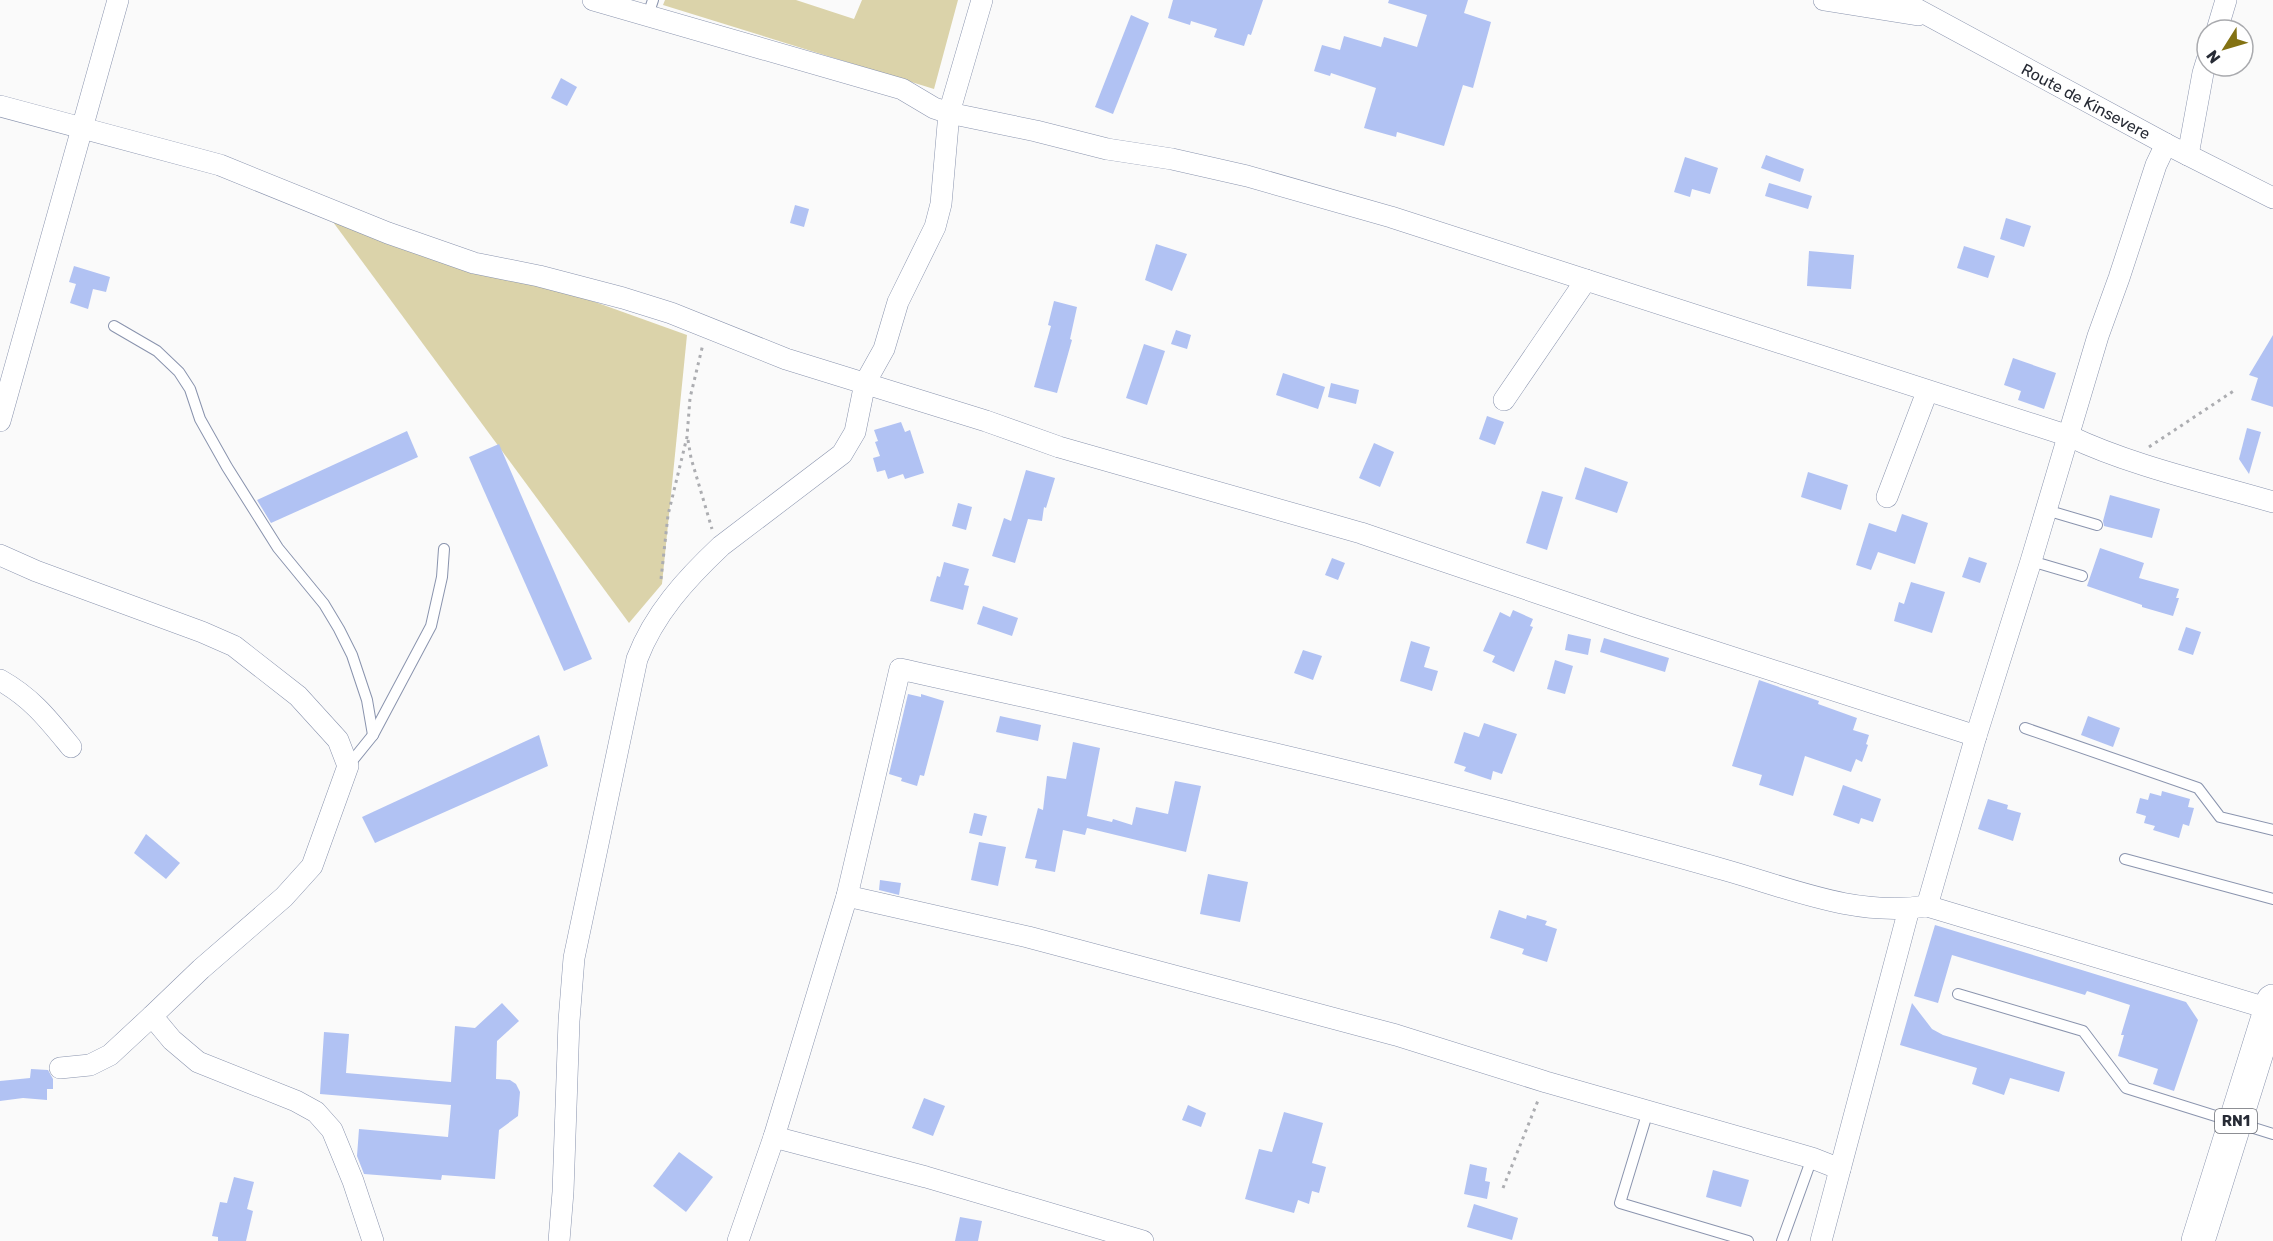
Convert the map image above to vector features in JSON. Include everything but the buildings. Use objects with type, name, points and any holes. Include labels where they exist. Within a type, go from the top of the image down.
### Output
[{"type":"highway","name":"RN1","points":[[2198,1241],[2272,1005]]},
{"type":"street","points":[[0,421],[7,377],[118,0]]},
{"type":"street","points":[[593,0],[651,7],[902,89],[934,108],[948,113],[1036,131],[1107,149],[1172,159],[1247,176],[1390,217],[2069,436],[2130,459],[2273,502]]},
{"type":"street","points":[[559,1241],[570,999],[578,935],[637,659],[642,645],[673,595],[721,546],[842,454],[855,432],[865,382],[884,349],[898,302],[935,227],[941,204],[948,113],[982,0]]},
{"type":"street","points":[[1824,0],[1900,14],[1930,16]]},
{"type":"street","name":"Route de Kinsevere","points":[[1900,0],[2166,144],[2273,198]]},
{"type":"street","points":[[2221,18],[2226,0]]},
{"type":"street","points":[[2188,155],[2202,78]]},
{"type":"street","points":[[0,106],[220,165],[388,233],[474,263],[539,276],[671,313],[706,329],[786,359],[865,382],[1059,447],[1361,533],[1635,626],[1976,736]]},
{"type":"street","points":[[1821,1241],[1840,1168],[1918,907],[1976,736],[2098,336],[2156,165],[2166,144]]},
{"type":"street","points":[[1504,400],[1586,280]]},
{"type":"street","points":[[1887,497],[1927,392]]},
{"type":"street","points":[[0,555],[36,571],[234,646],[298,696],[338,740],[348,766],[312,866],[284,897],[201,969],[110,1055],[90,1065],[60,1068]]},
{"type":"street","points":[[738,1241],[774,1137],[848,896],[900,669],[1493,807],[1726,870],[1840,904],[1878,909],[1918,907],[2272,1005]]},
{"type":"street","points":[[0,680],[26,696],[39,708],[71,747]]},
{"type":"street","points":[[848,896],[1028,936],[1396,1035],[1546,1082],[1840,1168]]},
{"type":"street","points":[[152,1016],[172,1040],[198,1062],[296,1101],[316,1112],[332,1130],[353,1181],[373,1241]]},
{"type":"street","points":[[774,1137],[926,1177],[1143,1241]]},
{"type":"lane","points":[[114,326],[157,351],[178,372],[190,389],[200,419],[226,467],[278,548],[324,604],[339,629],[352,655],[367,700],[373,735]]},
{"type":"lane","points":[[2046,510],[2097,525]]},
{"type":"lane","points":[[348,766],[373,735],[431,626],[442,577],[444,549]]},
{"type":"lane","points":[[2031,561],[2082,576]]},
{"type":"lane","points":[[2025,728],[2198,788],[2220,817],[2273,830]]},
{"type":"lane","points":[[2125,859],[2273,899]]},
{"type":"lane","points":[[1958,994],[2083,1031],[2126,1088],[2273,1134]]},
{"type":"lane","points":[[1648,1111],[1620,1203],[1748,1241]]},
{"type":"lane","points":[[1782,1241],[1812,1158]]},
{"type":"path","points":[[666,605],[661,575],[668,515],[687,436],[690,398],[706,329]]},
{"type":"path","points":[[2130,459],[2235,390]]},
{"type":"path","points":[[687,436],[691,458],[711,526],[721,546]]},
{"type":"path","points":[[1503,1188],[1546,1082]]},
{"type":"shaded area","points":[[665,0],[796,0],[854,19],[862,0],[958,0],[934,89],[663,5]]},
{"type":"shaded area","points":[[319,203],[687,335],[662,584],[629,623]]}]
